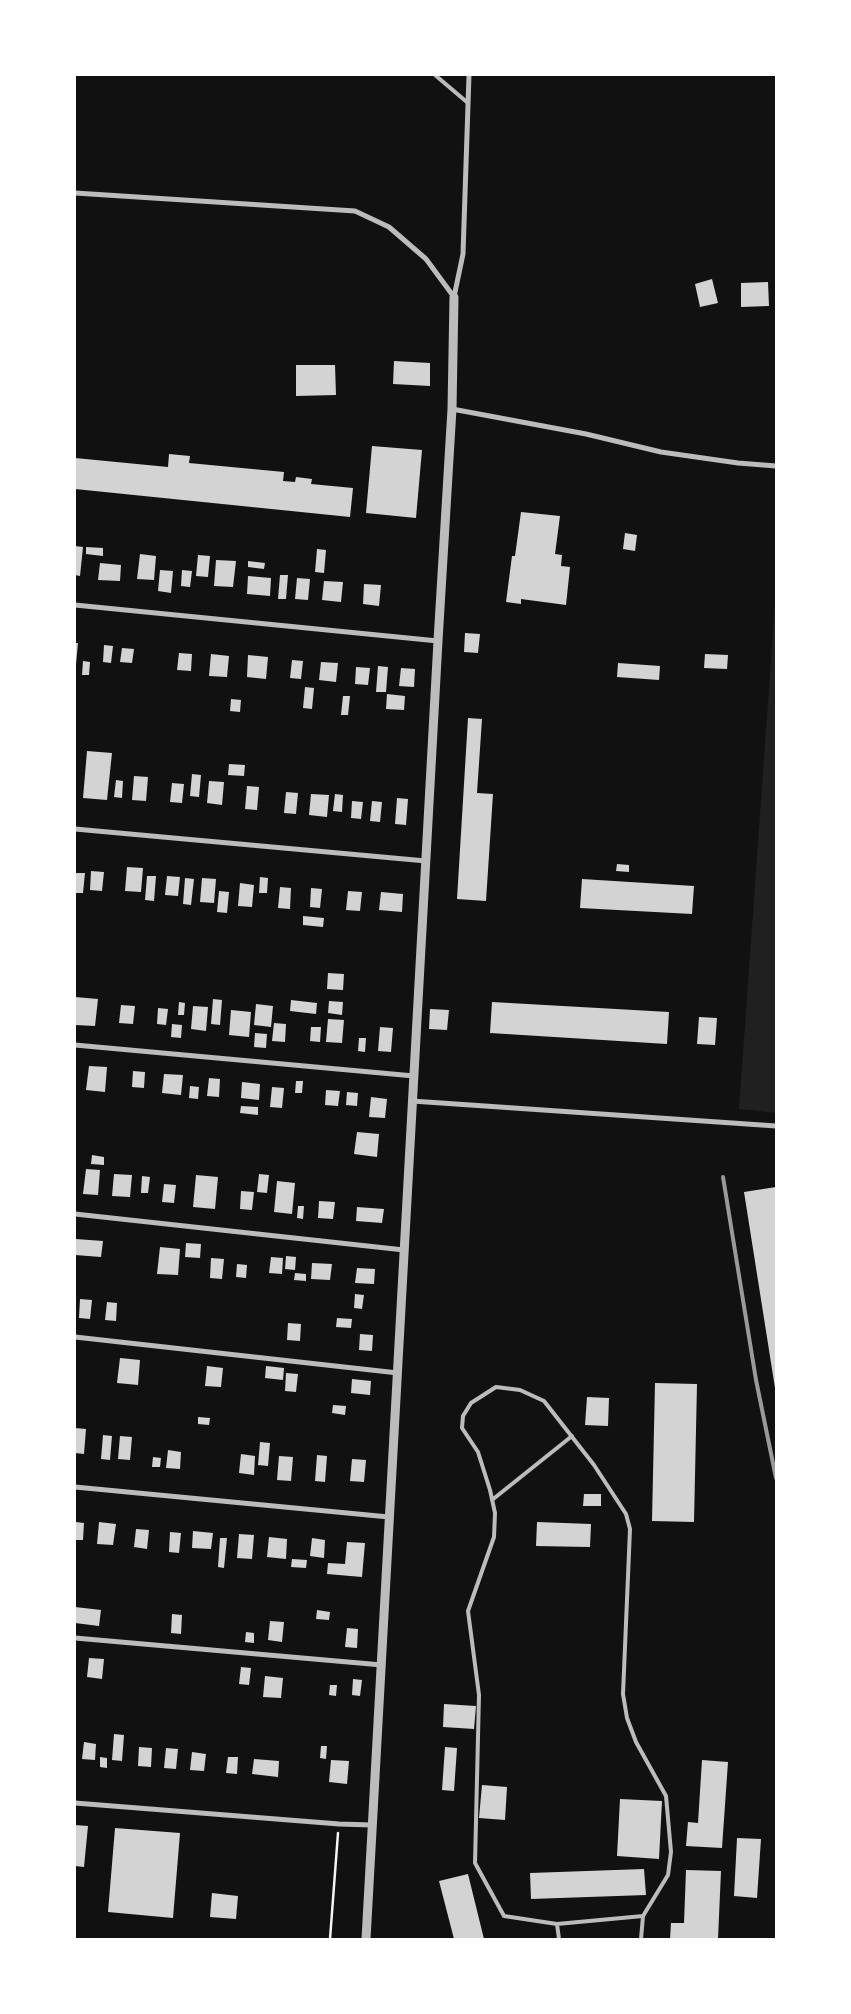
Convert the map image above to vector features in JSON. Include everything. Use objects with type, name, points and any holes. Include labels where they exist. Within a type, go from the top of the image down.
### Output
[{"type":"street","points":[[366,1939],[452,409],[454,297],[462,254],[469,75]]},
{"type":"street","points":[[75,193],[355,211],[389,227],[426,259],[454,297]]},
{"type":"street","points":[[452,409],[586,434],[661,452],[738,463],[776,466]]},
{"type":"street","points":[[75,605],[438,641]]},
{"type":"street","points":[[75,829],[426,861]]},
{"type":"street","points":[[75,1045],[414,1076]]},
{"type":"street","points":[[412,1101],[776,1126]]},
{"type":"street","points":[[75,1214],[404,1250]]},
{"type":"street","points":[[75,1337],[398,1373]]},
{"type":"street","points":[[75,1487],[389,1517]]},
{"type":"street","points":[[75,1638],[382,1665]]},
{"type":"street","points":[[75,1803],[372,1825]]},
{"type":"lane","points":[[435,75],[468,103]]},
{"type":"lane","points":[[641,1939],[643,1916],[668,1875],[671,1852],[666,1796],[636,1742],[627,1718],[623,1694],[630,1529],[626,1514],[572,1436],[544,1401],[520,1390],[496,1388],[471,1403],[462,1416],[462,1428],[478,1452],[495,1512],[494,1537],[468,1611],[479,1695],[475,1863],[504,1916],[557,1924],[643,1916]]},
{"type":"lane","points":[[492,1500],[572,1436]]},
{"type":"lane","points":[[557,1924],[559,1939]]},
{"type":"path","points":[[330,1939],[339,1824]]},
{"type":"shaded area","points":[[776,590],[776,1113],[739,1109]]},
{"type":"building","points":[[712,279],[718,303],[700,307],[695,284]]},
{"type":"building","points":[[768,282],[769,306],[741,307],[741,283]]},
{"type":"building","points":[[394,361],[430,363],[430,386],[393,384]]},
{"type":"building","points":[[296,365],[335,365],[336,395],[296,396]]},
{"type":"building","points":[[372,446],[422,450],[416,518],[366,513]]},
{"type":"building","points":[[169,454],[190,456],[189,463],[284,472],[283,481],[295,482],[296,477],[312,479],[311,484],[353,488],[350,517],[75,489],[75,458],[168,467]]},
{"type":"building","points":[[521,512],[560,516],[555,554],[562,555],[561,566],[570,567],[566,605],[521,599],[521,604],[506,602],[512,556],[515,556]]},
{"type":"building","points":[[625,533],[637,535],[635,551],[623,549]]},
{"type":"building","points":[[75,546],[83,547],[80,576],[75,575]]},
{"type":"building","points":[[86,547],[103,548],[103,556],[86,554]]},
{"type":"building","points":[[317,549],[326,550],[324,573],[315,572]]},
{"type":"building","points":[[140,554],[156,556],[154,580],[137,579]]},
{"type":"building","points":[[198,555],[210,556],[208,577],[196,576]]},
{"type":"building","points":[[216,560],[236,561],[233,587],[214,586]]},
{"type":"building","points":[[248,561],[265,563],[264,569],[248,567]]},
{"type":"building","points":[[100,563],[121,565],[120,581],[98,580]]},
{"type":"building","points":[[160,570],[173,571],[171,593],[158,591]]},
{"type":"building","points":[[182,570],[192,571],[190,587],[181,586]]},
{"type":"building","points":[[280,575],[288,575],[286,599],[278,599]]},
{"type":"building","points":[[248,576],[271,578],[270,596],[247,594]]},
{"type":"building","points":[[297,578],[310,579],[308,600],[295,599]]},
{"type":"building","points":[[324,581],[343,582],[341,602],[322,600]]},
{"type":"building","points":[[364,584],[381,585],[379,606],[363,604]]},
{"type":"building","points":[[465,633],[480,634],[478,653],[464,652]]},
{"type":"building","points":[[75,643],[78,643],[76,664],[75,664]]},
{"type":"building","points":[[104,645],[113,646],[111,663],[103,662]]},
{"type":"building","points":[[122,648],[134,649],[132,663],[120,662]]},
{"type":"building","points":[[179,653],[192,654],[191,671],[177,670]]},
{"type":"building","points":[[211,654],[229,656],[227,677],[209,676]]},
{"type":"building","points":[[705,654],[728,655],[727,669],[704,668]]},
{"type":"building","points":[[248,655],[268,657],[266,679],[247,677]]},
{"type":"building","points":[[292,660],[303,661],[301,679],[290,678]]},
{"type":"building","points":[[83,661],[90,662],[89,675],[82,675]]},
{"type":"building","points":[[321,662],[338,663],[336,682],[319,680]]},
{"type":"building","points":[[618,663],[660,666],[659,680],[617,677]]},
{"type":"building","points":[[378,666],[388,667],[386,692],[376,692]]},
{"type":"building","points":[[356,667],[370,668],[368,685],[355,684]]},
{"type":"building","points":[[401,668],[415,669],[414,687],[399,686]]},
{"type":"building","points":[[305,687],[314,688],[312,709],[303,708]]},
{"type":"building","points":[[387,694],[405,696],[404,710],[386,709]]},
{"type":"building","points":[[343,696],[350,696],[348,715],[341,715]]},
{"type":"building","points":[[231,699],[241,700],[240,712],[230,711]]},
{"type":"building","points":[[468,718],[482,719],[477,793],[493,794],[486,901],[457,899]]},
{"type":"building","points":[[87,751],[112,753],[107,800],[83,798]]},
{"type":"building","points":[[229,764],[245,765],[244,776],[228,775]]},
{"type":"building","points":[[192,774],[201,775],[199,797],[190,796]]},
{"type":"building","points":[[134,776],[148,777],[146,801],[132,800]]},
{"type":"building","points":[[116,780],[123,781],[122,798],[114,797]]},
{"type":"building","points":[[209,781],[224,782],[222,805],[207,803]]},
{"type":"building","points":[[172,783],[184,784],[182,803],[170,802]]},
{"type":"building","points":[[247,786],[259,787],[257,810],[245,809]]},
{"type":"building","points":[[286,792],[298,793],[296,814],[284,813]]},
{"type":"building","points":[[311,794],[329,795],[327,817],[309,815]]},
{"type":"building","points":[[335,794],[343,795],[342,812],[333,811]]},
{"type":"building","points":[[397,798],[408,799],[406,825],[395,824]]},
{"type":"building","points":[[352,801],[363,802],[361,819],[351,818]]},
{"type":"building","points":[[372,801],[382,802],[380,822],[370,821]]},
{"type":"building","points":[[617,864],[629,865],[629,872],[616,871]]},
{"type":"building","points":[[127,867],[143,868],[141,892],[125,891]]},
{"type":"building","points":[[91,871],[104,872],[102,891],[90,890]]},
{"type":"building","points":[[75,873],[85,873],[83,893],[75,893]]},
{"type":"building","points":[[147,876],[156,876],[154,901],[145,900]]},
{"type":"building","points":[[167,876],[180,877],[178,896],[165,895]]},
{"type":"building","points":[[260,877],[268,878],[267,893],[259,893]]},
{"type":"building","points":[[185,878],[194,879],[191,905],[183,904]]},
{"type":"building","points":[[202,878],[216,879],[214,903],[200,902]]},
{"type":"building","points":[[582,879],[694,886],[692,914],[580,908]]},
{"type":"building","points":[[240,883],[254,885],[252,907],[238,906]]},
{"type":"building","points":[[280,887],[291,888],[290,909],[278,908]]},
{"type":"building","points":[[311,888],[322,889],[320,908],[310,907]]},
{"type":"building","points":[[219,891],[229,892],[227,913],[217,912]]},
{"type":"building","points":[[348,891],[362,892],[360,911],[346,910]]},
{"type":"building","points":[[381,892],[403,894],[402,912],[379,910]]},
{"type":"building","points":[[303,916],[324,918],[323,927],[303,925]]},
{"type":"building","points":[[328,973],[344,974],[343,990],[327,989]]},
{"type":"building","points":[[75,997],[98,999],[95,1026],[75,1025]]},
{"type":"building","points":[[213,999],[222,1000],[220,1025],[211,1024]]},
{"type":"building","points":[[291,1000],[317,1003],[316,1014],[290,1011]]},
{"type":"building","points":[[329,1001],[343,1002],[342,1015],[328,1013]]},
{"type":"building","points":[[179,1002],[185,1003],[184,1015],[178,1015]]},
{"type":"building","points":[[492,1002],[669,1012],[667,1044],[490,1033]]},
{"type":"building","points":[[256,1004],[273,1006],[271,1027],[254,1025]]},
{"type":"building","points":[[121,1005],[135,1006],[133,1024],[119,1023]]},
{"type":"building","points":[[193,1006],[208,1007],[206,1031],[191,1029]]},
{"type":"building","points":[[158,1008],[168,1009],[166,1025],[157,1024]]},
{"type":"building","points":[[430,1009],[449,1010],[447,1030],[429,1029]]},
{"type":"building","points":[[231,1010],[251,1012],[249,1037],[229,1035]]},
{"type":"building","points":[[699,1017],[717,1018],[715,1045],[697,1044]]},
{"type":"building","points":[[328,1019],[344,1020],[342,1043],[326,1042]]},
{"type":"building","points":[[274,1023],[286,1024],[285,1042],[272,1041]]},
{"type":"building","points":[[172,1024],[182,1025],[181,1038],[171,1037]]},
{"type":"building","points":[[311,1027],[321,1027],[320,1042],[310,1041]]},
{"type":"building","points":[[380,1027],[393,1028],[391,1052],[378,1051]]},
{"type":"building","points":[[255,1033],[267,1034],[266,1048],[254,1047]]},
{"type":"building","points":[[359,1038],[366,1038],[365,1052],[358,1051]]},
{"type":"building","points":[[89,1066],[107,1067],[105,1092],[86,1090]]},
{"type":"building","points":[[133,1071],[145,1072],[144,1088],[132,1087]]},
{"type":"building","points":[[164,1074],[183,1075],[181,1095],[162,1093]]},
{"type":"building","points":[[209,1078],[220,1079],[219,1097],[207,1096]]},
{"type":"building","points":[[296,1081],[303,1081],[302,1093],[295,1093]]},
{"type":"building","points":[[242,1082],[260,1084],[259,1100],[241,1098]]},
{"type":"building","points":[[190,1086],[199,1087],[198,1099],[189,1098]]},
{"type":"building","points":[[272,1087],[284,1088],[282,1108],[270,1107]]},
{"type":"building","points":[[326,1090],[340,1091],[338,1106],[325,1105]]},
{"type":"building","points":[[347,1092],[358,1093],[357,1106],[346,1105]]},
{"type":"building","points":[[371,1097],[387,1099],[385,1118],[369,1117]]},
{"type":"building","points":[[241,1106],[258,1107],[258,1115],[240,1113]]},
{"type":"building","points":[[357,1132],[379,1134],[377,1157],[354,1154]]},
{"type":"building","points":[[92,1155],[104,1157],[104,1165],[91,1164]]},
{"type":"building","points":[[86,1169],[100,1170],[98,1195],[83,1194]]},
{"type":"building","points":[[114,1174],[132,1175],[130,1197],[112,1196]]},
{"type":"building","points":[[259,1174],[269,1175],[267,1193],[257,1192]]},
{"type":"building","points":[[196,1175],[218,1177],[215,1209],[193,1207]]},
{"type":"building","points":[[142,1176],[150,1177],[148,1193],[141,1193]]},
{"type":"building","points":[[277,1181],[295,1183],[292,1214],[274,1212]]},
{"type":"building","points":[[164,1184],[176,1185],[174,1203],[162,1202]]},
{"type":"building","points":[[776,1187],[776,1388],[775,1388],[744,1192]]},
{"type":"building","points":[[241,1191],[254,1192],[252,1210],[240,1209]]},
{"type":"building","points":[[319,1201],[335,1202],[333,1219],[318,1218]]},
{"type":"building","points":[[298,1206],[304,1206],[303,1219],[297,1218]]},
{"type":"building","points":[[357,1207],[384,1209],[382,1223],[356,1221]]},
{"type":"building","points":[[76,1239],[103,1241],[101,1257],[75,1255]]},
{"type":"building","points":[[186,1243],[201,1244],[200,1258],[185,1257]]},
{"type":"building","points":[[160,1247],[180,1249],[178,1275],[157,1274]]},
{"type":"building","points":[[286,1256],[296,1257],[295,1270],[285,1269]]},
{"type":"building","points":[[271,1257],[283,1258],[282,1274],[269,1273]]},
{"type":"building","points":[[211,1258],[224,1259],[222,1279],[210,1278]]},
{"type":"building","points":[[312,1263],[332,1264],[330,1280],[311,1279]]},
{"type":"building","points":[[237,1264],[247,1265],[246,1278],[236,1277]]},
{"type":"building","points":[[357,1268],[375,1269],[374,1284],[355,1283]]},
{"type":"building","points":[[295,1273],[306,1274],[306,1281],[294,1280]]},
{"type":"building","points":[[355,1294],[364,1295],[362,1309],[354,1308]]},
{"type":"building","points":[[80,1299],[92,1300],[90,1319],[79,1318]]},
{"type":"building","points":[[107,1302],[117,1303],[116,1321],[105,1320]]},
{"type":"building","points":[[337,1318],[352,1319],[351,1328],[336,1327]]},
{"type":"building","points":[[288,1323],[301,1324],[300,1341],[287,1340]]},
{"type":"building","points":[[360,1334],[373,1335],[372,1351],[359,1350]]},
{"type":"building","points":[[120,1358],[140,1360],[138,1385],[117,1383]]},
{"type":"building","points":[[207,1366],[223,1368],[221,1387],[205,1386]]},
{"type":"building","points":[[266,1366],[284,1368],[283,1380],[265,1378]]},
{"type":"building","points":[[286,1373],[298,1374],[296,1392],[285,1391]]},
{"type":"building","points":[[352,1379],[371,1381],[370,1395],[351,1393]]},
{"type":"building","points":[[655,1383],[697,1384],[694,1522],[652,1521]]},
{"type":"building","points":[[587,1397],[609,1398],[608,1426],[585,1425]]},
{"type":"building","points":[[333,1405],[346,1406],[345,1415],[332,1413]]},
{"type":"building","points":[[198,1417],[210,1418],[209,1425],[198,1424]]},
{"type":"building","points":[[75,1428],[86,1429],[84,1454],[75,1453]]},
{"type":"building","points":[[103,1435],[112,1436],[110,1460],[101,1459]]},
{"type":"building","points":[[120,1436],[132,1437],[130,1460],[118,1459]]},
{"type":"building","points":[[260,1442],[270,1443],[268,1466],[258,1465]]},
{"type":"building","points":[[168,1450],[181,1452],[180,1469],[166,1468]]},
{"type":"building","points":[[241,1454],[255,1456],[254,1475],[239,1473]]},
{"type":"building","points":[[317,1455],[327,1456],[325,1482],[315,1481]]},
{"type":"building","points":[[279,1456],[293,1457],[291,1481],[277,1480]]},
{"type":"building","points":[[153,1457],[161,1458],[160,1467],[152,1467]]},
{"type":"building","points":[[352,1459],[366,1460],[364,1482],[350,1481]]},
{"type":"building","points":[[584,1494],[601,1494],[601,1506],[583,1506]]},
{"type":"building","points":[[76,1522],[84,1523],[83,1540],[75,1540]]},
{"type":"building","points":[[99,1522],[116,1524],[113,1545],[97,1544]]},
{"type":"building","points":[[537,1522],[591,1524],[590,1547],[536,1546]]},
{"type":"building","points":[[136,1529],[149,1530],[147,1549],[134,1547]]},
{"type":"building","points":[[193,1531],[213,1533],[211,1549],[192,1548]]},
{"type":"building","points":[[170,1532],[181,1533],[179,1553],[169,1552]]},
{"type":"building","points":[[239,1534],[254,1535],[252,1559],[237,1558]]},
{"type":"building","points":[[269,1537],[287,1539],[286,1559],[267,1557]]},
{"type":"building","points":[[220,1538],[227,1538],[224,1568],[218,1567]]},
{"type":"building","points":[[312,1538],[325,1540],[324,1558],[310,1556]]},
{"type":"building","points":[[347,1542],[365,1543],[362,1577],[327,1574],[328,1563],[345,1564]]},
{"type":"building","points":[[292,1559],[307,1560],[306,1568],[291,1567]]},
{"type":"building","points":[[75,1607],[101,1610],[99,1626],[75,1623]]},
{"type":"building","points":[[317,1610],[330,1612],[329,1620],[316,1619]]},
{"type":"building","points":[[172,1614],[182,1615],[181,1634],[171,1633]]},
{"type":"building","points":[[270,1621],[284,1622],[282,1642],[268,1640]]},
{"type":"building","points":[[347,1628],[358,1629],[357,1648],[345,1647]]},
{"type":"building","points":[[246,1632],[254,1633],[254,1643],[245,1642]]},
{"type":"building","points":[[89,1658],[104,1659],[102,1679],[87,1677]]},
{"type":"building","points":[[241,1667],[251,1668],[249,1685],[239,1684]]},
{"type":"building","points":[[265,1676],[283,1678],[281,1698],[263,1697]]},
{"type":"building","points":[[353,1679],[362,1680],[360,1696],[352,1695]]},
{"type":"building","points":[[330,1685],[337,1685],[336,1696],[329,1695]]},
{"type":"building","points":[[444,1704],[476,1706],[474,1729],[443,1727]]},
{"type":"building","points":[[114,1734],[124,1735],[122,1761],[112,1760]]},
{"type":"building","points":[[84,1742],[96,1744],[95,1760],[82,1759]]},
{"type":"building","points":[[321,1746],[327,1746],[326,1759],[320,1758]]},
{"type":"building","points":[[139,1747],[152,1748],[151,1767],[138,1766]]},
{"type":"building","points":[[445,1747],[457,1748],[454,1791],[442,1790]]},
{"type":"building","points":[[166,1748],[178,1749],[176,1769],[164,1768]]},
{"type":"building","points":[[192,1752],[206,1754],[204,1771],[190,1770]]},
{"type":"building","points":[[100,1757],[107,1758],[107,1768],[100,1767]]},
{"type":"building","points":[[228,1757],[238,1757],[237,1774],[226,1773]]},
{"type":"building","points":[[254,1759],[279,1761],[278,1777],[252,1774]]},
{"type":"building","points":[[331,1760],[349,1761],[347,1784],[329,1782]]},
{"type":"building","points":[[702,1760],[728,1762],[722,1848],[686,1846],[688,1822],[698,1823]]},
{"type":"building","points":[[482,1785],[507,1787],[505,1820],[479,1818]]},
{"type":"building","points":[[620,1799],[662,1801],[659,1859],[617,1856]]},
{"type":"building","points":[[75,1825],[88,1826],[84,1867],[75,1866]]},
{"type":"building","points":[[115,1828],[180,1833],[173,1918],[108,1912]]},
{"type":"building","points":[[737,1838],[761,1839],[757,1898],[734,1896]]},
{"type":"building","points":[[644,1869],[646,1895],[531,1899],[530,1873]]},
{"type":"building","points":[[686,1870],[721,1871],[718,1939],[670,1939],[671,1923],[684,1923]]},
{"type":"building","points":[[468,1874],[484,1939],[454,1939],[439,1881]]},
{"type":"building","points":[[212,1893],[238,1896],[236,1919],[210,1917]]},
{"type":"railway","points":[[723,1177],[756,1380],[776,1478]]}]
